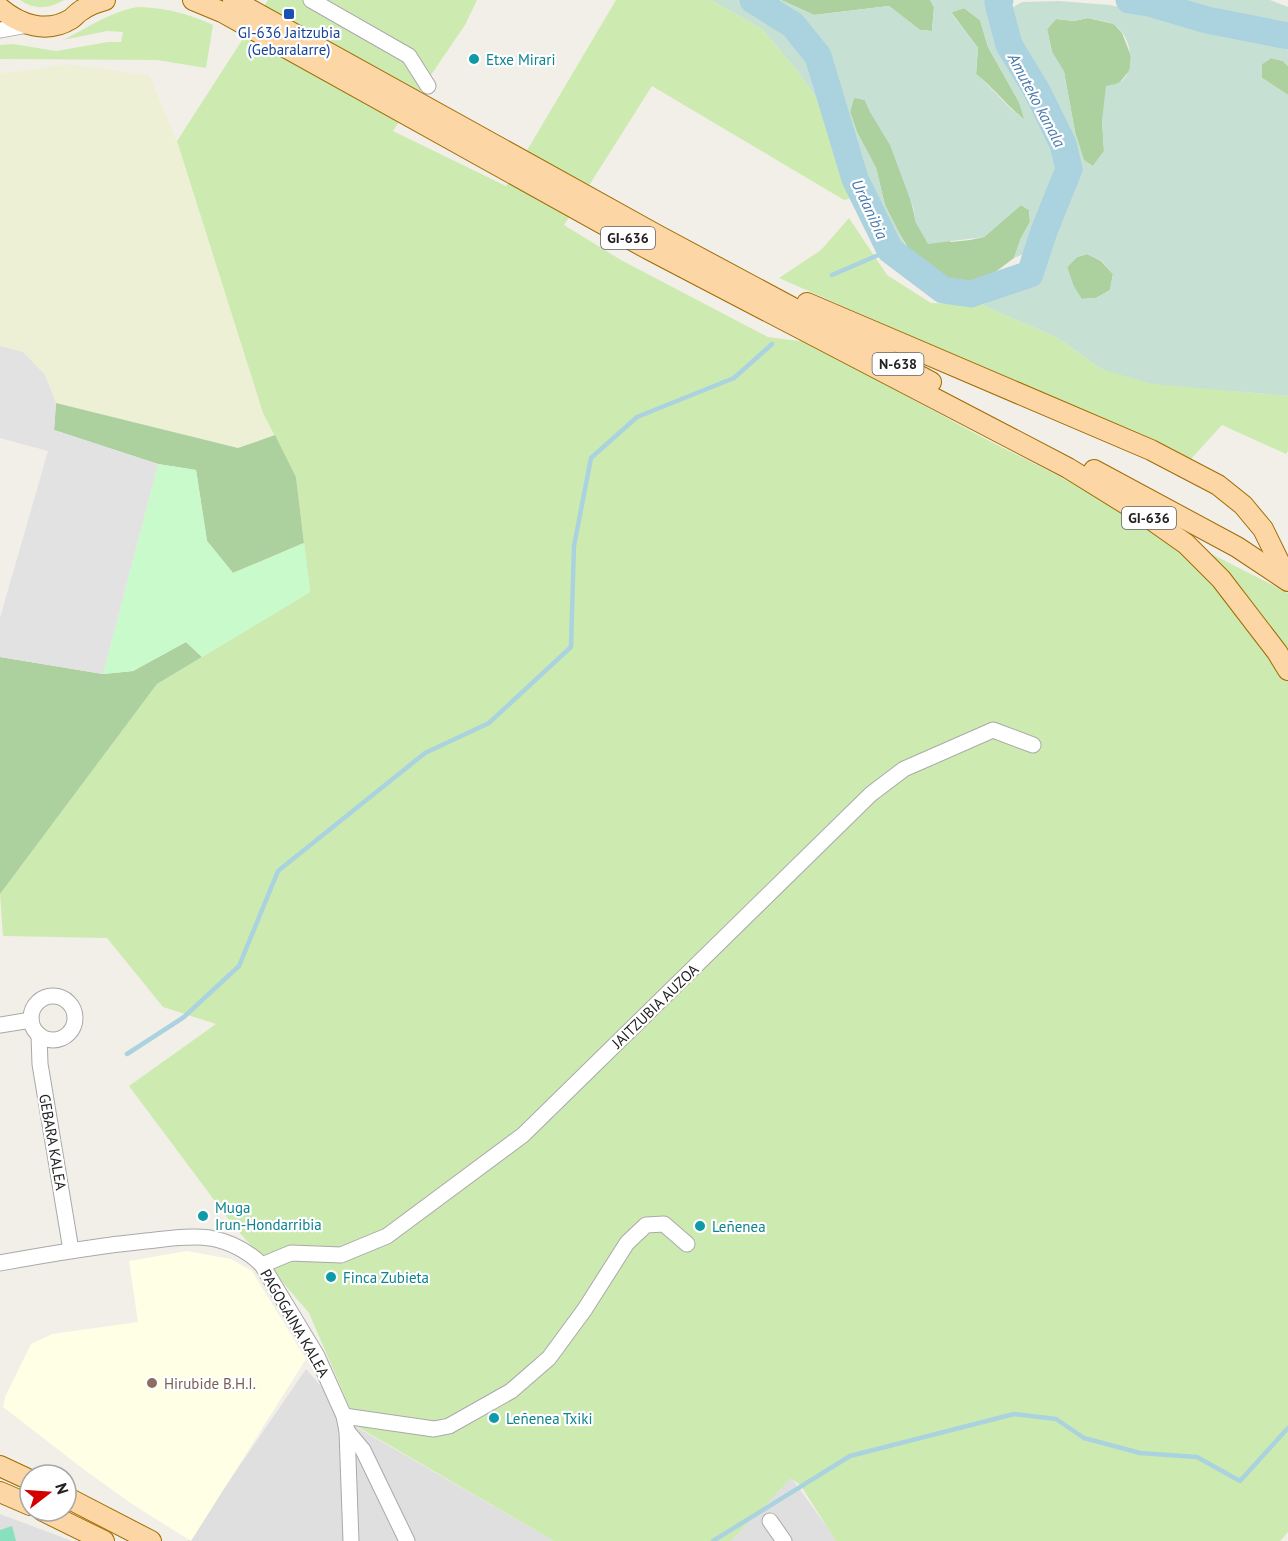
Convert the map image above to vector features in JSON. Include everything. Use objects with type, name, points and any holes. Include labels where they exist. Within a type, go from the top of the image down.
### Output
[{"type":"main road","points":[[0,8],[11,18],[28,25],[41,27],[56,25],[71,19],[86,4],[105,0]]},
{"type":"main road","name":"GI-636","points":[[193,0],[222,12],[648,249],[1068,468],[1186,544],[1221,579],[1277,652],[1288,670]]},
{"type":"main road","name":"GI-636","points":[[233,0],[657,235],[784,293],[1193,470],[1218,484],[1243,505],[1263,529],[1286,574]]},
{"type":"main road","name":"N-638","points":[[657,235],[1286,574]]},
{"type":"main road","name":"N-638","points":[[1068,468],[1138,494]]},
{"type":"main road","points":[[0,1466],[18,1474]]},
{"type":"main road","points":[[0,1492],[18,1500]]},
{"type":"main road","points":[[78,1503],[151,1541]]},
{"type":"main road","points":[[67,1523],[104,1541]]},
{"type":"street","points":[[311,0],[409,56],[428,86]]},
{"type":"street","points":[[0,30],[28,25]]},
{"type":"street","name":"JAITZUBIA AUZOA","points":[[262,1265],[291,1253],[341,1255],[387,1236],[523,1135],[871,794],[904,769],[993,730],[1033,745]]},
{"type":"street","points":[[46,996],[61,997],[72,1007],[74,1022],[66,1035],[52,1040],[39,1035],[31,1020],[34,1005],[46,996]]},
{"type":"street","points":[[0,1025],[31,1020]]},
{"type":"street","name":"GEBARA KALEA","points":[[39,1035],[40,1064],[71,1250]]},
{"type":"street","points":[[344,1416],[434,1430],[449,1425],[511,1391],[549,1358],[585,1309],[627,1243],[646,1225],[664,1224],[687,1244]]},
{"type":"street","name":"PAGOGAINA KALEA","points":[[0,1263],[71,1250],[179,1238],[209,1238],[237,1246],[251,1254],[262,1265],[317,1356],[344,1416],[351,1541]]},
{"type":"street","points":[[346,1431],[363,1450],[407,1541]]},
{"type":"street","points":[[770,1521],[784,1541]]},
{"type":"shaded area","points":[[711,0],[781,0],[814,15],[889,6],[920,30],[932,31],[934,7],[930,0],[991,0],[987,4],[998,41],[1060,156],[1058,183],[1030,251],[1014,258],[1030,222],[1029,210],[1021,205],[984,237],[928,244],[916,223],[913,207],[890,145],[865,100],[854,98],[850,112],[857,132],[876,168],[885,205],[905,244],[897,245],[843,122],[830,66],[813,41],[811,62],[824,108],[795,68],[762,29]],"holes":[[[964,8],[980,20],[988,47],[1019,102],[1024,119],[976,74],[978,48],[951,13]]]},
{"type":"shaded area","points":[[1170,0],[1270,0],[1288,7],[1288,26]]},
{"type":"shaded area","points":[[1059,1],[1110,5],[1222,31],[1288,50],[1288,66],[1283,61],[1271,58],[1262,64],[1262,78],[1288,95],[1288,396],[1152,384],[1101,369],[1058,338],[982,305],[1037,274],[1077,170],[1069,132],[1018,45],[1008,10],[1022,2]],"holes":[[[1088,18],[1106,22],[1121,31],[1129,46],[1131,62],[1126,77],[1119,83],[1106,86],[1102,120],[1104,151],[1093,166],[1084,160],[1075,132],[1064,71],[1052,52],[1047,29],[1056,19],[1074,21]],[[1087,254],[1102,261],[1113,274],[1110,290],[1096,298],[1082,299],[1073,285],[1067,267],[1077,257]]]},
{"type":"shaded area","points":[[65,64],[149,75],[177,141],[263,413],[275,435],[238,448],[56,403],[45,375],[23,352],[0,346],[0,73]]},
{"type":"shaded area","points":[[0,346],[23,352],[45,375],[56,403],[54,430],[158,464],[103,674],[0,657],[0,618],[48,451],[0,438]]},
{"type":"shaded area","name":"Hirubide B.H.I.","points":[[187,1251],[231,1259],[252,1271],[306,1359],[191,1541],[135,1506],[3,1407],[5,1397],[31,1344],[52,1334],[138,1322],[129,1261]]},
{"type":"shaded area","points":[[306,1369],[358,1428],[554,1541],[188,1541]]},
{"type":"shaded area","points":[[791,1477],[837,1541],[731,1541]]},
{"type":"shaded area","points":[[0,1514],[18,1521],[18,1523],[24,1523],[72,1541],[0,1541]]},
{"type":"green space","points":[[20,0],[64,0],[53,5],[36,7]]},
{"type":"green space","points":[[268,0],[477,0],[465,25],[393,131],[506,186],[616,0],[711,0],[762,29],[795,68],[824,108],[852,198],[844,200],[652,86],[564,225],[621,260],[768,337],[807,342],[978,435],[1288,593],[1288,1532],[1280,1541],[836,1541],[801,1486],[791,1478],[731,1541],[554,1541],[358,1427],[309,1313],[229,1220],[129,1086],[216,1024],[163,1007],[107,938],[3,936],[0,894],[157,684],[310,592],[296,477],[263,413],[177,141]]},
{"type":"green space","points":[[781,0],[930,0],[934,7],[932,31],[920,30],[889,6],[814,15]]},
{"type":"green space","points":[[137,7],[176,12],[213,25],[206,68],[157,60],[0,59],[0,45],[13,44],[56,51],[121,42],[123,32],[107,31],[63,40],[107,17]]},
{"type":"green space","points":[[964,8],[980,20],[988,47],[1019,102],[1025,120],[976,74],[978,48],[951,12]]},
{"type":"green space","points":[[1088,18],[1114,24],[1122,33],[1131,56],[1130,70],[1120,82],[1102,120],[1104,151],[1093,166],[1084,161],[1075,132],[1064,72],[1052,52],[1047,29],[1056,19],[1074,21]]},
{"type":"green space","points":[[1271,58],[1283,61],[1288,66],[1288,95],[1262,78],[1262,64]]},
{"type":"green space","points":[[854,97],[865,100],[891,146],[906,184],[916,223],[951,242],[970,240],[984,237],[1021,205],[1029,210],[1030,222],[1014,258],[994,273],[972,284],[943,281],[917,263],[885,205],[876,168],[857,132],[850,112]]},
{"type":"green space","points":[[849,218],[887,275],[931,303],[982,305],[1058,338],[1101,369],[1234,391],[1288,396],[1288,451],[1286,454],[1222,425],[1191,459],[779,278],[821,250]]},
{"type":"green space","points":[[1087,254],[1101,261],[1113,274],[1110,290],[1096,298],[1081,299],[1067,267],[1077,257]]},
{"type":"green space","points":[[56,403],[238,448],[275,435],[296,477],[304,543],[233,573],[207,541],[196,470],[158,464],[54,430]]},
{"type":"green space","points":[[158,464],[196,470],[207,541],[233,573],[304,543],[310,592],[202,657],[186,642],[133,671],[103,674]]},
{"type":"green space","points":[[186,642],[202,657],[157,684],[0,894],[0,657],[103,674],[133,671]]},
{"type":"green space","points":[[12,1526],[16,1541],[0,1541],[0,1530]]},
{"type":"waterway","name":"Urdanibia","points":[[753,0],[793,25],[818,56],[855,179],[890,250],[943,290],[971,294],[1030,274],[1044,231],[1069,169],[1063,144],[1037,91],[1009,45],[998,3],[1000,0]]},
{"type":"waterway","name":"Amuteko kanala","points":[[1129,0],[1149,3],[1207,20],[1288,36]]},
{"type":"waterway","points":[[832,275],[890,250]]},
{"type":"waterway","points":[[127,1054],[184,1017],[239,966],[278,871],[425,753],[489,723],[571,647],[574,546],[591,458],[637,417],[734,378],[772,344]]},
{"type":"waterway","points":[[713,1541],[850,1456],[1014,1414],[1056,1419],[1084,1438],[1140,1453],[1197,1457],[1240,1481],[1288,1428]]},
{"type":"place","name":"GI-636 Jaitzubia (Gebaralarre)","points":[[289,14]]},
{"type":"place","name":"Etxe Mirari","points":[[474,59]]},
{"type":"place","name":"Muga Irun-Hondarribia","points":[[203,1216]]},
{"type":"place","name":"Leñenea","points":[[700,1226]]},
{"type":"place","name":"Finca Zubieta","points":[[331,1277]]},
{"type":"place","name":"Hirubide B.H.I.","points":[[152,1383]]},
{"type":"place","name":"Leñenea Txiki","points":[[494,1418]]}]
